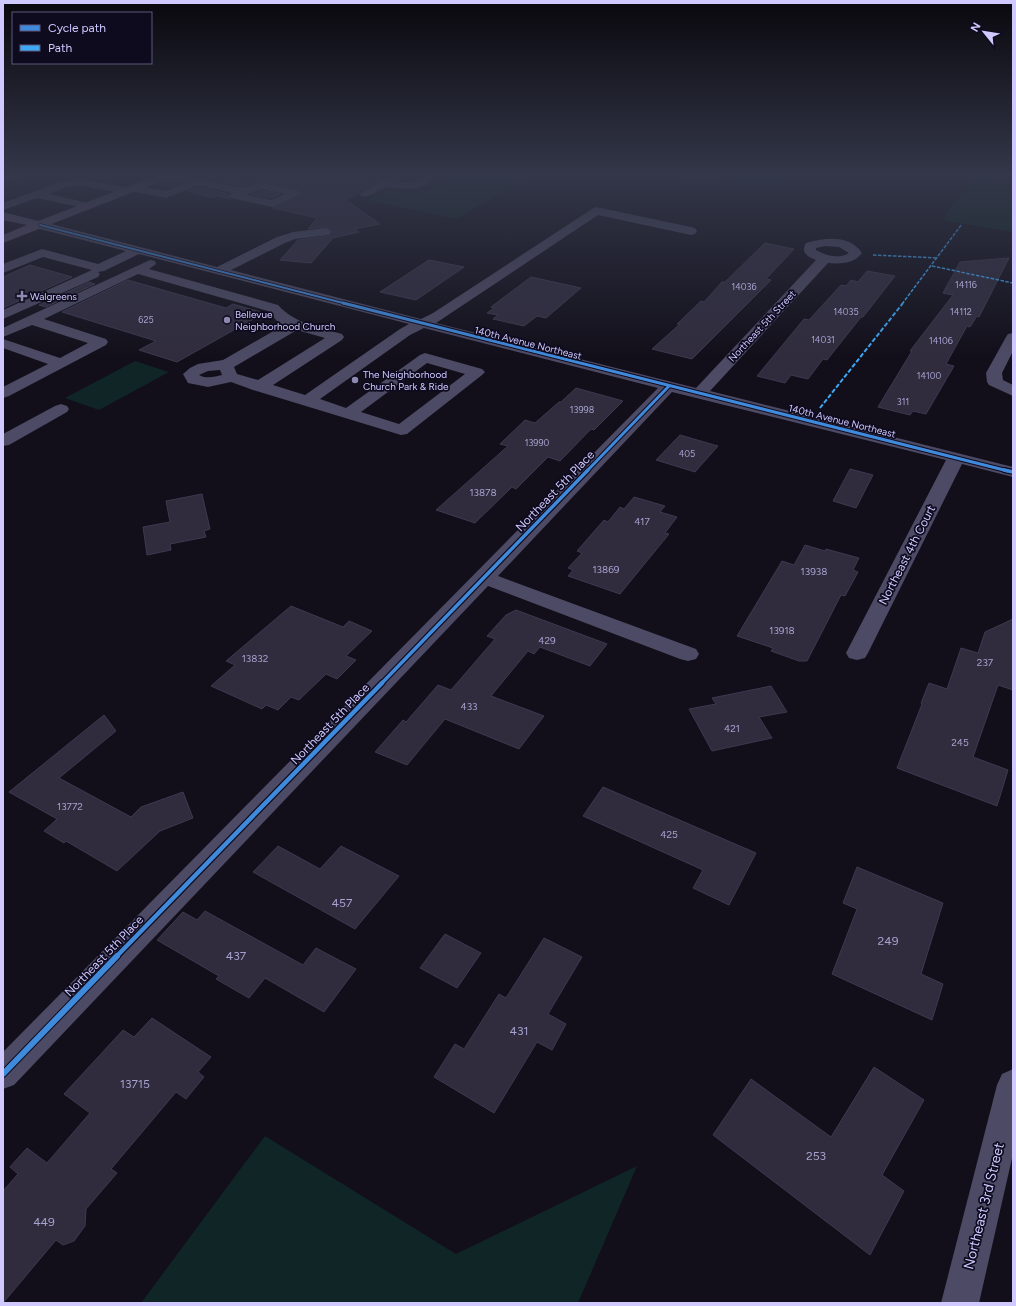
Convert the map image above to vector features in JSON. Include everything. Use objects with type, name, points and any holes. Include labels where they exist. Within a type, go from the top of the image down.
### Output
[{"type":"main road","points":[[3,239],[14,235]]},
{"type":"street","name":"140th Avenue Northeast","points":[[79,235],[165,256],[421,324],[1013,472]]},
{"type":"street","points":[[219,271],[281,240],[301,235]]},
{"type":"street","points":[[307,401],[405,332],[438,316],[560,235]]},
{"type":"street","points":[[3,315],[99,271],[99,268],[139,250]]},
{"type":"street","points":[[3,269],[42,252],[99,268]]},
{"type":"street","points":[[3,333],[165,256]]},
{"type":"street","name":"Northeast 5th Street","points":[[699,394],[825,258]]},
{"type":"street","points":[[137,270],[273,308],[282,318],[295,325],[337,337],[259,386]]},
{"type":"street","points":[[3,393],[101,342],[30,320]]},
{"type":"street","points":[[295,325],[229,371],[259,386],[402,430],[477,372],[425,358],[349,413]]},
{"type":"street","points":[[1013,337],[994,373],[996,382],[1013,391]]},
{"type":"street","points":[[3,343],[61,362]]},
{"type":"street","name":"Northeast 5th Place","points":[[3,1074],[485,578],[669,386]]},
{"type":"street","points":[[3,440],[61,408]]},
{"type":"street","name":"Northeast 4th Court","points":[[857,653],[956,458]]},
{"type":"street","points":[[485,578],[688,654]]},
{"type":"street","name":"Northeast 3rd Street","points":[[960,1303],[1013,1085]]},
{"type":"green space","points":[[135,361],[169,372],[99,410],[65,398]]},
{"type":"green space","points":[[265,1136],[456,1254],[637,1166],[578,1303],[141,1303]]},
{"type":"building","points":[[346,235],[333,238],[311,263],[280,260],[298,240]]},
{"type":"building","points":[[765,243],[794,249],[766,279],[771,280],[692,359],[652,349],[680,324],[677,324],[701,301],[704,302],[722,282],[725,282]]},
{"type":"building","points":[[1009,258],[979,317],[977,316],[970,327],[967,326],[946,364],[954,366],[926,414],[913,411],[910,415],[878,407],[912,351],[910,351],[953,295],[943,293],[960,262]]},
{"type":"building","points":[[429,260],[464,267],[416,300],[380,292]]},
{"type":"building","name":"Walgreens","points":[[30,265],[72,277],[3,308],[3,277]]},
{"type":"building","points":[[867,271],[895,276],[827,360],[823,359],[808,379],[791,375],[785,383],[757,376],[804,319],[809,320],[841,285],[846,286],[851,280],[858,282]]},
{"type":"building","points":[[531,277],[581,288],[546,318],[537,316],[524,326],[493,319],[498,315],[487,313],[494,308],[491,307]]},
{"type":"building","points":[[128,280],[226,308],[233,304],[264,313],[177,362],[139,350],[156,341],[62,312]]},
{"type":"building","points":[[89,282],[95,284],[46,307],[39,305]]},
{"type":"building","points":[[576,388],[623,401],[594,430],[591,429],[560,461],[548,457],[516,489],[512,487],[475,523],[436,510],[508,446],[500,444],[525,420],[535,423]]},
{"type":"building","points":[[680,435],[718,446],[695,472],[656,460]]},
{"type":"building","points":[[850,469],[873,475],[856,508],[833,501]]},
{"type":"building","points":[[202,494],[210,529],[204,531],[206,537],[170,544],[171,550],[147,555],[143,527],[170,522],[166,501]]},
{"type":"building","points":[[634,497],[665,506],[660,512],[677,517],[665,533],[669,534],[620,594],[568,576],[573,570],[568,568],[582,553],[577,551],[604,520],[608,522],[620,507],[624,509]]},
{"type":"building","points":[[805,545],[859,558],[853,570],[858,572],[845,596],[841,595],[807,661],[799,661],[771,651],[773,648],[737,636],[782,561],[794,565]]},
{"type":"building","points":[[291,606],[343,627],[349,621],[372,631],[346,656],[356,660],[337,679],[326,674],[299,700],[291,697],[278,710],[266,705],[262,709],[211,686],[235,665],[226,661]]},
{"type":"building","points":[[516,610],[607,644],[590,666],[540,647],[534,654],[528,651],[491,696],[544,716],[519,749],[445,719],[407,765],[375,752],[403,720],[406,722],[438,685],[451,690],[495,639],[487,636],[506,615]]},
{"type":"building","points":[[1013,619],[1013,690],[998,685],[973,757],[1008,770],[997,806],[897,768],[929,683],[947,689],[961,648],[978,653],[985,632]]},
{"type":"building","points":[[771,686],[787,712],[759,717],[772,738],[712,751],[689,709],[716,704],[712,698]]},
{"type":"building","points":[[104,715],[116,731],[59,778],[131,817],[141,807],[183,792],[193,818],[160,831],[117,871],[66,841],[64,843],[44,831],[57,819],[9,792]]},
{"type":"building","points":[[603,787],[756,853],[729,905],[693,888],[703,870],[583,816]]},
{"type":"building","points":[[278,846],[320,869],[341,846],[399,876],[355,929],[253,872]]},
{"type":"building","points":[[857,867],[943,903],[921,974],[943,984],[932,1020],[832,974],[857,909],[843,903]]},
{"type":"building","points":[[205,911],[303,965],[316,948],[356,969],[324,1012],[265,978],[249,998],[216,979],[219,976],[157,940],[183,912],[197,920]]},
{"type":"building","points":[[445,934],[481,953],[457,988],[420,968]]},
{"type":"building","points":[[544,938],[582,957],[548,1014],[566,1024],[552,1050],[537,1042],[494,1113],[434,1077],[455,1044],[464,1049],[499,994],[506,998]]},
{"type":"building","points":[[152,1018],[211,1057],[198,1072],[204,1077],[186,1099],[176,1092],[111,1169],[117,1173],[86,1209],[85,1226],[74,1241],[63,1245],[56,1240],[3,1303],[3,1191],[18,1174],[10,1167],[27,1148],[47,1163],[90,1113],[64,1094],[123,1030],[134,1037]]},
{"type":"building","points":[[874,1067],[924,1100],[882,1175],[904,1191],[870,1255],[713,1135],[751,1079],[831,1137]]},
{"type":"marked path","points":[[820,408],[932,266],[954,235]]},
{"type":"marked path","points":[[873,255],[938,258]]},
{"type":"marked path","points":[[932,266],[1013,283]]},
{"type":"cycle path","points":[[79,235],[517,348],[1013,472]]},
{"type":"cycle path","points":[[3,1074],[669,386]]},
{"type":"place","name":"Walgreens","points":[[22,296]]},
{"type":"place","name":"Bellevue Neighborhood Church","points":[[227,320]]},
{"type":"place","name":"The Neighborhood Church Park & Ride","points":[[355,380]]}]
